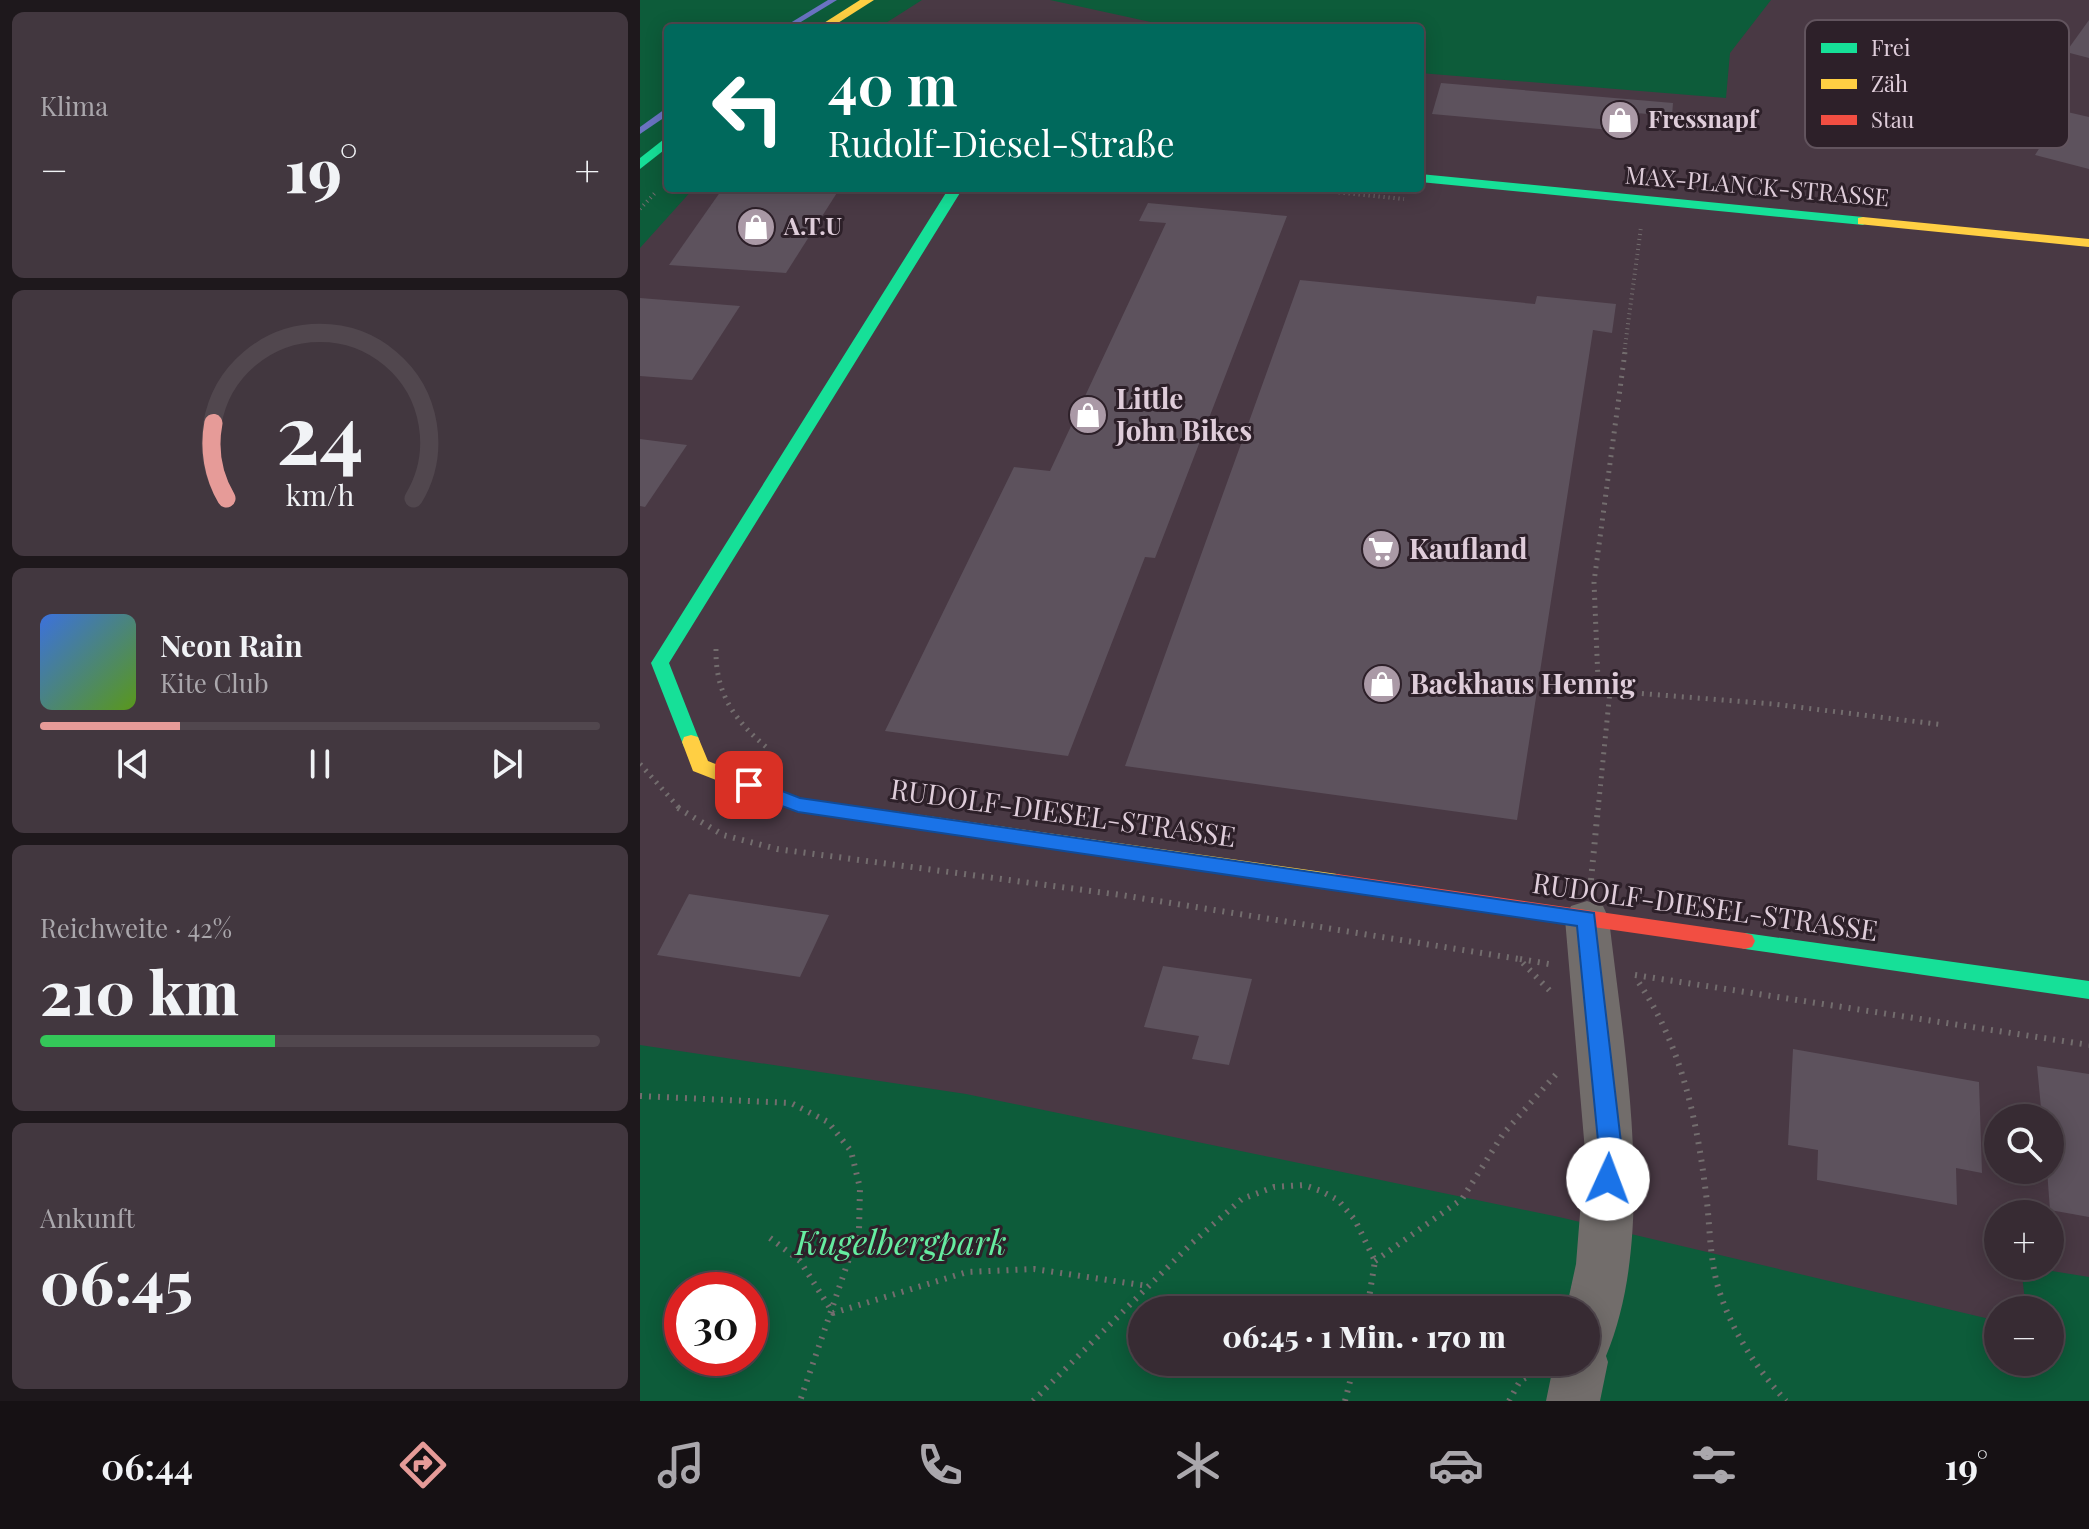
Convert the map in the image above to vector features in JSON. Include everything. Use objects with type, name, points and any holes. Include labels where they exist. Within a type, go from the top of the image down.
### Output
[{"type":"street","points":[[829,24],[868,0]]},
{"type":"street","points":[[640,165],[664,144]]},
{"type":"street","name":"MAX-PLANCK-STRASSE","points":[[1424,178],[2089,243]]},
{"type":"street","name":"RUDOLF-DIESEL-STRASSE","points":[[954,192],[660,663],[700,766],[798,805],[2089,990]]},
{"type":"street","points":[[1587,919],[1612,972],[1610,1151],[1602,1264],[1595,1296]]},
{"type":"street","points":[[1573,1401],[1578,1376]]},
{"type":"path","points":[[1644,200],[1594,582],[1598,680],[1610,691],[1773,704],[1944,725]]},
{"type":"path","points":[[717,646],[714,671],[735,720],[769,750],[782,755]]},
{"type":"path","points":[[1610,691],[1587,919],[1612,972],[1649,996],[1678,1063],[1703,1171],[1720,1296],[1739,1339],[1764,1378],[1786,1401]]},
{"type":"path","points":[[640,764],[679,809],[723,835],[777,849],[1121,895],[2089,1045]]},
{"type":"path","points":[[1519,959],[1552,993],[1557,1006]]},
{"type":"path","points":[[1375,1261],[1462,1199],[1503,1134],[1550,1077],[1562,1070]]},
{"type":"path","points":[[640,1096],[791,1103],[815,1110],[834,1125],[849,1143],[863,1200],[859,1230],[833,1313],[800,1401]]},
{"type":"path","points":[[1033,1401],[1148,1286],[1242,1199],[1290,1184],[1304,1185],[1338,1200],[1355,1220],[1375,1261],[1369,1296]]},
{"type":"path","points":[[770,1238],[790,1249],[809,1268],[833,1313]]},
{"type":"path","points":[[833,1313],[967,1272],[1034,1269],[1148,1286]]},
{"type":"path","points":[[1345,1401],[1351,1376]]},
{"type":"green space","points":[[640,0],[922,0],[884,24],[664,24],[664,192],[690,192],[640,248]]},
{"type":"green space","points":[[1050,0],[1771,0],[1730,53],[1726,98],[1424,73],[1424,24],[1160,24]]},
{"type":"green space","name":"Kugelbergpark","points":[[640,1045],[966,1094],[1559,1217],[1984,1318],[1984,1376],[2064,1376],[2064,1296],[2024,1296],[2023,1280],[2064,1280],[2064,1273],[2089,1277],[2089,1401],[640,1401]]},
{"type":"building","points":[[2089,20],[2089,58],[2069,53],[2069,48]]},
{"type":"building","points":[[1441,83],[1673,103],[1672,116],[1636,113],[1633,132],[1432,114]]},
{"type":"building","points":[[2069,112],[2089,117],[2089,169],[2035,155],[2039,148],[2069,148]]},
{"type":"building","name":"A.T.U","points":[[720,192],[837,192],[786,273],[669,265]]},
{"type":"building","points":[[1148,203],[1287,216],[1155,558],[1145,557],[1068,756],[885,731],[1014,467],[1050,471],[1166,223],[1139,221]]},
{"type":"building","name":"Kaufland","points":[[1300,280],[1535,304],[1537,296],[1616,304],[1612,333],[1593,330],[1517,820],[1125,766]]},
{"type":"building","name":"A.T.U","points":[[640,298],[740,306],[692,380],[640,376]]},
{"type":"building","points":[[640,439],[687,445],[645,507],[640,506]]},
{"type":"building","points":[[689,894],[829,915],[800,977],[657,955]]},
{"type":"building","points":[[1163,966],[1252,979],[1229,1065],[1192,1059],[1199,1036],[1144,1027]]},
{"type":"building","points":[[1793,1049],[1979,1082],[1982,1173],[1956,1168],[1957,1205],[1817,1180],[1818,1150],[1788,1145]]},
{"type":"building","points":[[2037,1066],[2089,1074],[2089,1217],[2064,1213],[2064,1200],[2049,1200],[2048,1184],[2064,1184],[2064,1104],[2041,1104]]},
{"type":"waterway","points":[[793,24],[833,0]]},
{"type":"waterway","points":[[640,131],[664,114]]},
{"type":"traffic: fast","points":[[640,165],[664,144]]},
{"type":"traffic: fast","points":[[1424,178],[1863,221]]},
{"type":"traffic: fast","points":[[691,742],[660,663],[954,192]]},
{"type":"traffic: fast","points":[[1745,941],[2089,990]]},
{"type":"traffic: slow","points":[[829,24],[868,0]]},
{"type":"traffic: slow","points":[[1863,221],[2089,243]]},
{"type":"traffic: slow","points":[[691,742],[700,766],[798,805],[1337,882]]},
{"type":"traffic: jam","points":[[1337,882],[1745,941]]},
{"type":"place","name":"Fressnapf","points":[[1620,120]]},
{"type":"place","name":"A.T.U","points":[[756,227]]},
{"type":"place","name":"Little John Bikes","points":[[1088,415]]},
{"type":"place","name":"Kaufland","points":[[1381,549]]},
{"type":"place","name":"Backhaus Hennig","points":[[1382,684]]},
{"type":"route","points":[[749,785],[798,805],[1200,860],[1587,919],[1610,1151],[1608,1179]]}]
